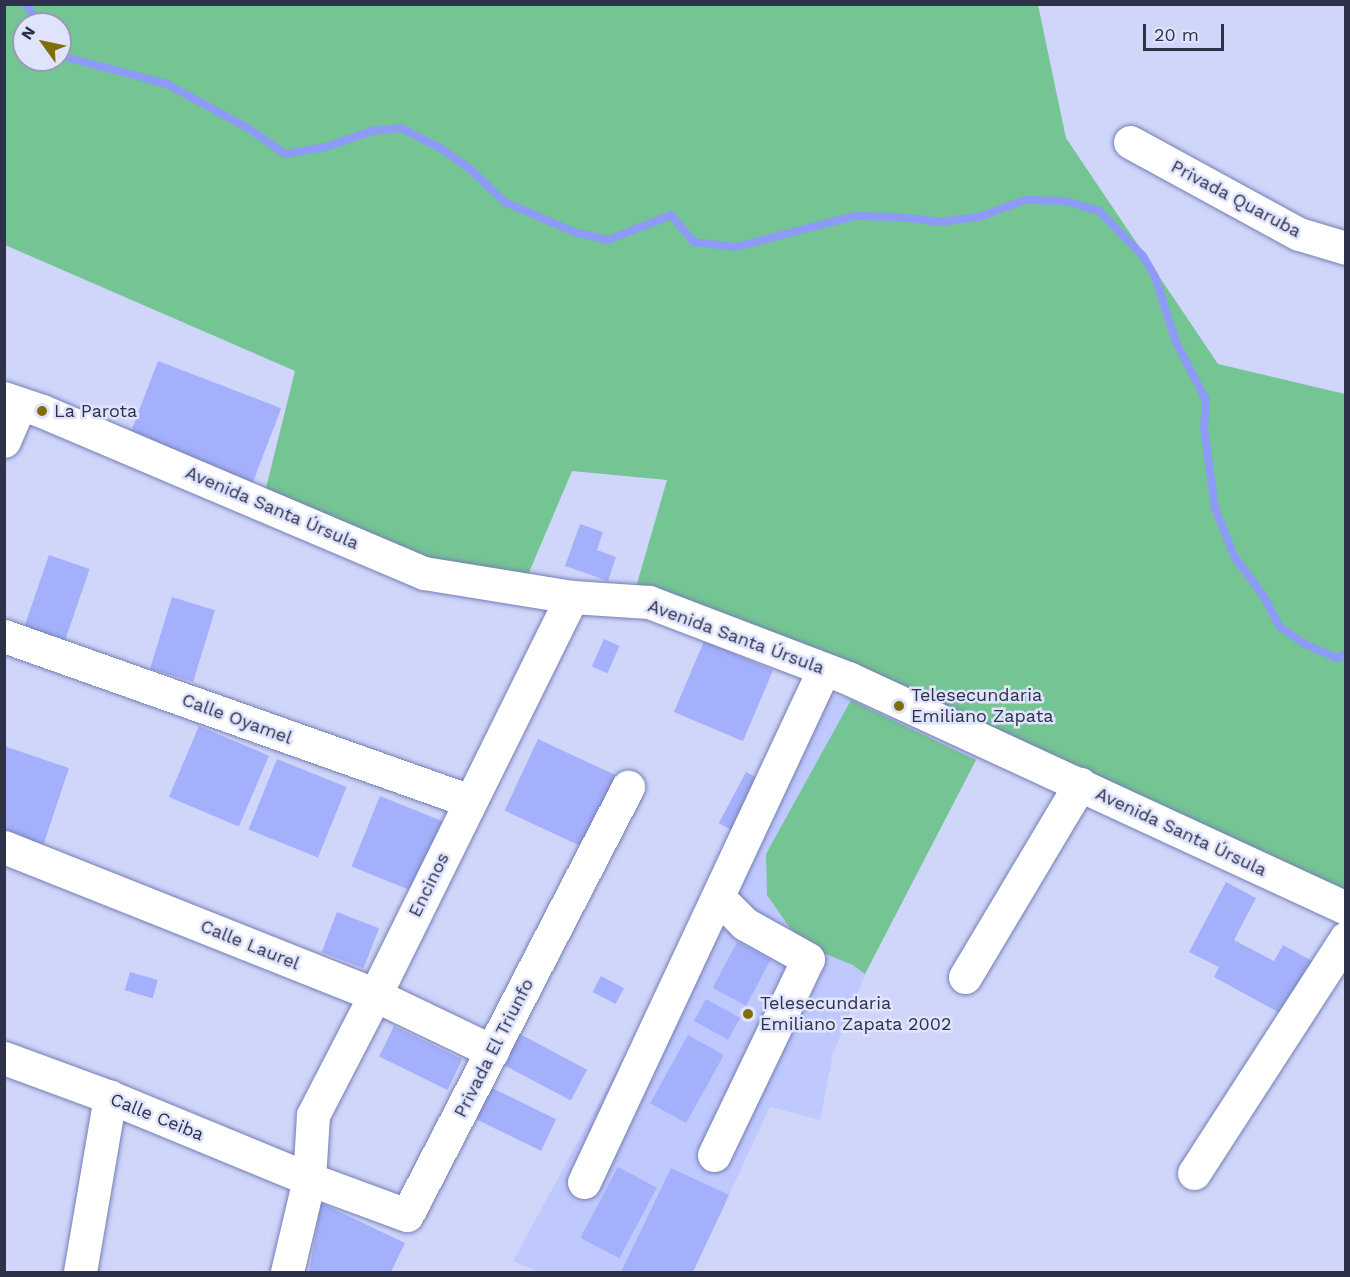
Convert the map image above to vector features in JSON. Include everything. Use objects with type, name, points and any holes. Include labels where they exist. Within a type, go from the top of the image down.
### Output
[{"type":"street","name":"Privada Quaruba","points":[[1130,142],[1299,234],[1346,249]]},
{"type":"street","points":[[4,441],[12,401]]},
{"type":"street","name":"Avenida Santa Úrsula","points":[[12,401],[42,411],[424,573],[572,597],[649,602],[824,669],[1080,784],[1346,908]]},
{"type":"street","name":"Encinos","points":[[287,1272],[309,1179],[313,1114],[375,995],[469,801],[572,597]]},
{"type":"street","name":"Calle Oyamel","points":[[4,636],[469,801]]},
{"type":"street","points":[[584,1182],[824,669]]},
{"type":"street","points":[[965,977],[1080,784]]},
{"type":"street","name":"Privada El Triunfo","points":[[309,1179],[407,1215],[628,787]]},
{"type":"street","name":"Calle Laurel","points":[[4,847],[375,995],[492,1051]]},
{"type":"street","points":[[714,1155],[808,960],[745,924],[718,897]]},
{"type":"street","points":[[1194,1173],[1346,938]]},
{"type":"street","name":"Calle Ceiba","points":[[4,1058],[110,1097],[309,1179]]},
{"type":"street","points":[[80,1272],[110,1097]]},
{"type":"shaded area","name":"Telesecundaria Emiliano Zapata 2002","points":[[821,694],[899,706],[980,751],[879,940],[833,1054],[820,1120],[770,1107],[693,1272],[538,1272],[513,1261]]},
{"type":"green space","points":[[5,5],[1038,5],[1066,138],[1218,364],[1345,394],[1345,908],[632,601],[667,480],[572,471],[522,589],[262,504],[295,371],[5,245]]},
{"type":"green space","points":[[851,700],[976,760],[865,974],[853,965],[813,949],[790,928],[767,895],[766,854]]},
{"type":"building","points":[[158,361],[281,408],[253,483],[129,436]]},
{"type":"building","points":[[580,524],[603,532],[597,550],[616,557],[608,581],[565,566]]},
{"type":"building","points":[[49,555],[90,569],[62,649],[21,635]]},
{"type":"building","points":[[172,597],[215,610],[193,682],[150,669]]},
{"type":"building","points":[[604,639],[620,646],[607,673],[592,666]]},
{"type":"building","points":[[704,641],[773,670],[743,741],[674,712]]},
{"type":"building","points":[[199,726],[269,756],[239,827],[169,797]]},
{"type":"building","points":[[538,739],[619,777],[585,848],[505,811]]},
{"type":"building","points":[[4,746],[69,768],[42,849],[4,836]]},
{"type":"building","points":[[277,759],[347,787],[318,858],[249,829]]},
{"type":"building","points":[[746,772],[765,782],[737,833],[719,823]]},
{"type":"building","points":[[380,796],[450,824],[421,895],[352,866]]},
{"type":"building","points":[[1226,882],[1256,898],[1234,940],[1274,961],[1283,945],[1323,967],[1287,1017],[1214,977],[1219,967],[1189,952]]},
{"type":"building","points":[[337,912],[379,928],[364,968],[322,952]]},
{"type":"building","points":[[737,942],[771,960],[746,1006],[713,988]]},
{"type":"building","points":[[130,972],[158,980],[153,998],[125,990]]},
{"type":"building","points":[[601,976],[624,988],[616,1004],[593,992]]},
{"type":"building","points":[[706,999],[740,1018],[728,1040],[694,1021]]},
{"type":"building","points":[[394,1026],[462,1059],[447,1090],[379,1057]]},
{"type":"building","points":[[520,1034],[587,1070],[571,1101],[504,1065]]},
{"type":"building","points":[[688,1035],[724,1055],[686,1123],[650,1103]]},
{"type":"building","points":[[488,1086],[556,1119],[541,1151],[473,1117]]},
{"type":"building","points":[[618,1167],[657,1188],[619,1258],[580,1238]]},
{"type":"building","points":[[671,1168],[729,1195],[693,1272],[621,1272]]},
{"type":"building","points":[[321,1203],[405,1243],[391,1272],[309,1272]]},
{"type":"waterway","points":[[26,4],[31,12]]},
{"type":"waterway","points":[[72,59],[167,84],[248,128],[285,154],[326,147],[372,131],[401,128],[440,148],[471,170],[505,202],[574,232],[608,240],[671,215],[694,242],[736,247],[855,216],[900,217],[939,222],[979,217],[1025,200],[1066,201],[1099,211],[1143,256],[1155,277],[1176,342],[1206,400],[1204,427],[1215,508],[1234,556],[1263,595],[1280,627],[1307,645],[1337,658],[1346,654]]},
{"type":"place","name":"La Parota","points":[[42,411]]},
{"type":"place","name":"Telesecundaria Emiliano Zapata","points":[[899,706]]},
{"type":"place","name":"Telesecundaria Emiliano Zapata 2002","points":[[748,1014]]}]
